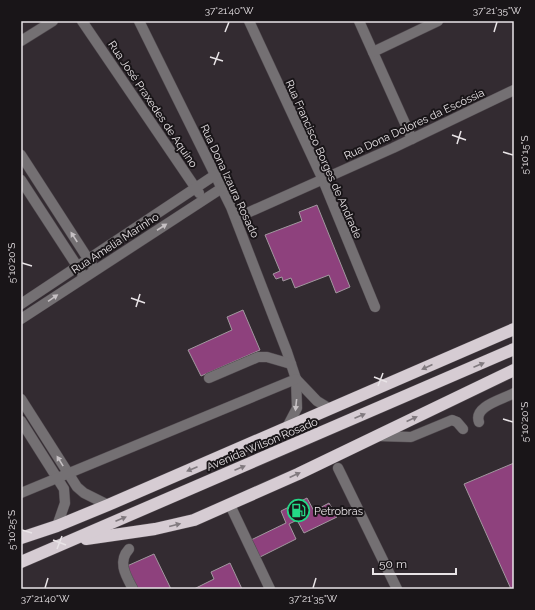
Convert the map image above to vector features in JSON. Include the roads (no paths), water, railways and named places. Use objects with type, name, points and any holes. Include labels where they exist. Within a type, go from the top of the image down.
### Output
[{"type":"highway","name":"Avenida Wilson Rosado","points":[[21,538],[57,526],[108,505],[514,329]]},
{"type":"highway","name":"Avenida Wilson Rosado","points":[[21,562],[514,349]]},
{"type":"highway","points":[[67,542],[175,525],[230,505],[378,436],[514,370]]},
{"type":"street","points":[[21,41],[53,21]]},
{"type":"street","name":"Rua José Praxedes de Aquino","points":[[82,21],[204,200]]},
{"type":"street","name":"Rua Dona Izaura Rosado","points":[[139,21],[236,218],[291,364],[296,379],[297,408],[286,429]]},
{"type":"street","name":"Rua Francisco Borges de Andrade","points":[[249,21],[323,180],[375,307]]},
{"type":"street","points":[[359,21],[412,139]]},
{"type":"street","points":[[372,52],[438,21]]},
{"type":"street","name":"Rua Dona Dolores da Escóssia","points":[[236,218],[323,180],[514,90]]},
{"type":"street","points":[[21,156],[96,270]]},
{"type":"street","name":"Rua Amelia Marinho","points":[[21,304],[215,175]]},
{"type":"street","points":[[21,180],[84,277]]},
{"type":"street","name":"Rua Amelia Marinho","points":[[21,319],[222,188]]},
{"type":"street","points":[[209,378],[258,357],[267,357],[291,364]]},
{"type":"street","points":[[21,493],[58,479],[296,379]]},
{"type":"street","name":"Rua Dona Izaura Rosado","points":[[296,379],[317,402],[330,409]]},
{"type":"street","points":[[479,422],[478,416],[482,410],[514,393]]},
{"type":"street","points":[[21,399],[77,487],[84,493],[108,505]]},
{"type":"street","points":[[33,418],[22,422],[64,489],[66,497],[57,526]]},
{"type":"street","points":[[378,436],[410,437],[452,420],[457,422],[463,429]]},
{"type":"street","points":[[338,468],[340,461],[348,450]]},
{"type":"street","points":[[314,466],[331,464],[338,468],[396,589]]},
{"type":"street","points":[[230,505],[270,589]]},
{"type":"street","points":[[129,549],[124,553],[123,566],[133,589]]},
{"type":"place","name":"Petrobras","points":[[299,511]]}]
